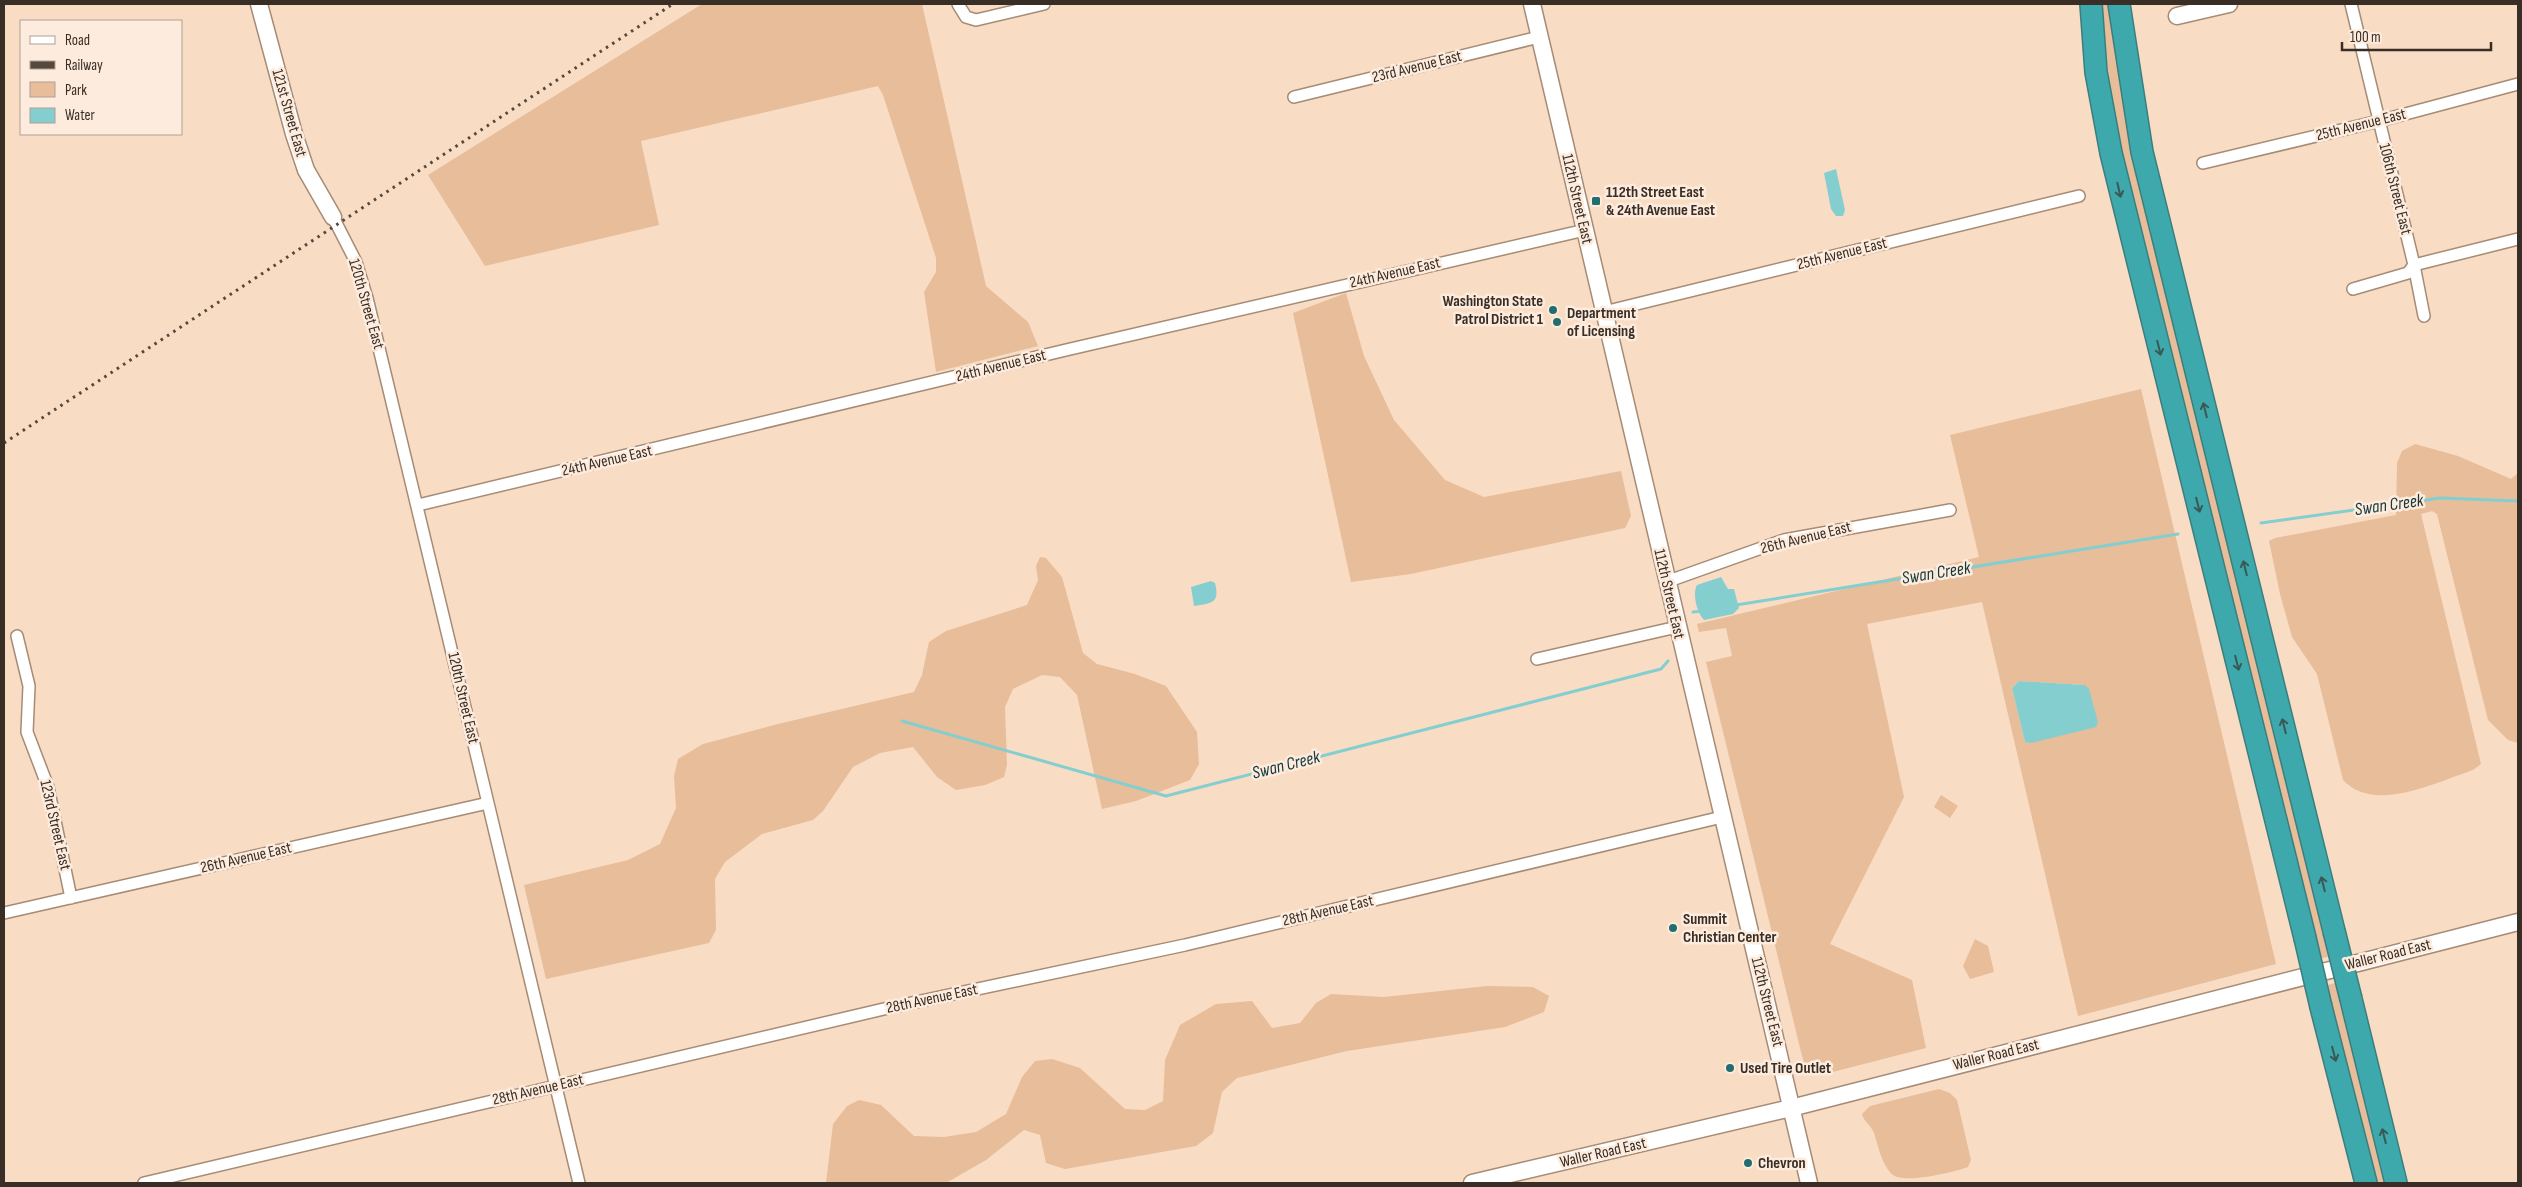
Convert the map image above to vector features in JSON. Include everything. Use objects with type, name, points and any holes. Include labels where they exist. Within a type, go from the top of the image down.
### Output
[{"type":"highway","points":[[2078,4],[2092,100],[2110,153]]},
{"type":"highway","points":[[2091,4],[2096,72],[2110,153],[2366,1183]]},
{"type":"highway","points":[[2119,4],[2142,152],[2396,1183]]},
{"type":"street","name":"121st Street East","points":[[259,4],[294,134],[306,170],[333,217]]},
{"type":"street","points":[[958,4],[966,17],[976,20],[1044,4]]},
{"type":"street","name":"112th Street East","points":[[1532,4],[1676,627],[1809,1183]]},
{"type":"street","points":[[2177,16],[2229,4]]},
{"type":"street","name":"106th Street East","points":[[2351,4],[2414,265],[2424,316]]},
{"type":"street","name":"23rd Avenue East","points":[[1294,98],[1539,37]]},
{"type":"street","name":"25th Avenue East","points":[[2203,163],[2378,122],[2518,84]]},
{"type":"street","name":"25th Avenue East","points":[[1604,312],[2079,196]]},
{"type":"street","name":"120th Street East","points":[[333,217],[356,262],[367,298],[579,1183]]},
{"type":"street","name":"24th Avenue East","points":[[418,506],[1074,348],[1584,230]]},
{"type":"street","points":[[2353,289],[2408,273],[2414,265],[2518,239]]},
{"type":"street","name":"26th Avenue East","points":[[1666,582],[1784,540],[1950,510]]},
{"type":"street","points":[[1537,659],[1676,627]]},
{"type":"street","name":"123rd Street East","points":[[17,636],[29,686],[27,732],[48,787],[71,898]]},
{"type":"street","name":"26th Avenue East","points":[[4,913],[488,804]]},
{"type":"street","name":"28th Avenue East","points":[[144,1183],[888,1008],[1195,943],[1722,817]]},
{"type":"street","name":"Waller Road East","points":[[1472,1183],[1791,1108],[2518,922]]},
{"type":"green space","points":[[702,4],[922,4],[986,286],[1028,322],[1038,346],[936,372],[924,292],[936,272],[936,258],[883,95],[878,86],[641,141],[659,225],[485,266],[428,175]]},
{"type":"green space","points":[[2099,4],[2110,4],[2131,147],[2331,956],[2318,959],[2125,166],[2112,100]]},
{"type":"green space","points":[[1346,293],[1364,356],[1394,420],[1445,480],[1484,497],[1621,471],[1631,516],[1625,528],[1411,574],[1351,582],[1293,313]]},
{"type":"green space","points":[[2141,389],[2276,964],[2078,1016],[1982,602],[1867,624],[1904,797],[1830,944],[1912,980],[1926,1048],[1821,1075],[1816,1074],[1809,1071],[1801,1052],[1706,662],[1732,656],[1726,628],[1699,632],[1697,624],[1979,557],[1950,435]],"holes":[[[2019,681],[2085,685],[2025,742],[2012,688]]]},
{"type":"green space","points":[[2415,444],[2458,456],[2511,479],[2518,473],[2518,743],[2508,740],[2488,720],[2437,514],[2432,511],[2421,514],[2481,764],[2473,770],[2406,792],[2388,795],[2371,794],[2356,790],[2343,780],[2317,674],[2292,637],[2280,594],[2269,541],[2275,538],[2396,515],[2397,463],[2402,451]]},
{"type":"green space","points":[[1040,557],[1046,558],[1062,577],[1083,653],[1097,664],[1135,674],[1166,686],[1197,732],[1199,764],[1190,780],[1136,801],[1102,809],[1077,695],[1060,677],[1042,675],[1013,689],[1005,707],[1007,765],[1004,777],[985,785],[956,790],[937,777],[913,747],[880,753],[853,767],[823,811],[813,820],[762,834],[725,862],[715,879],[716,930],[709,943],[546,979],[524,885],[628,860],[660,844],[676,808],[674,776],[678,759],[703,744],[914,692],[922,675],[929,642],[946,631],[1027,605],[1038,580],[1036,566]]},
{"type":"green space","points":[[1941,795],[1958,806],[1950,818],[1934,807]]},
{"type":"green space","points":[[1975,939],[1988,946],[1994,972],[1970,979],[1963,966]]},
{"type":"green space","points":[[2338,982],[2387,1183],[2375,1183],[2325,986]]},
{"type":"green space","points":[[1487,986],[1533,987],[1549,996],[1544,1012],[1505,1027],[1347,1051],[1237,1078],[1222,1092],[1213,1133],[1196,1146],[1065,1169],[1046,1163],[1040,1135],[1024,1130],[986,1160],[946,1183],[826,1183],[833,1124],[847,1106],[859,1100],[881,1105],[914,1136],[944,1137],[976,1132],[1006,1114],[1022,1077],[1035,1061],[1052,1059],[1080,1068],[1125,1109],[1145,1110],[1163,1101],[1165,1060],[1180,1025],[1216,1004],[1252,1001],[1272,1028],[1300,1023],[1316,1003],[1331,994],[1384,997]]},
{"type":"green space","points":[[1939,1089],[1950,1093],[1957,1100],[1971,1160],[1968,1167],[1918,1178],[1893,1175],[1886,1166],[1874,1133],[1862,1114],[1870,1106]]},
{"type":"water","points":[[1836,169],[1845,210],[1843,216],[1836,216],[1831,209],[1824,173]]},
{"type":"water","points":[[1721,577],[1728,589],[1734,589],[1739,608],[1733,614],[1704,620],[1699,613],[1696,603],[1695,593],[1697,585]]},
{"type":"water","points":[[1211,581],[1215,583],[1216,590],[1213,601],[1194,606],[1191,587]]},
{"type":"water","points":[[2019,681],[2085,685],[2089,689],[2098,722],[2096,727],[2031,743],[2025,742],[2012,688]]},
{"type":"waterway","name":"Swan Creek","points":[[2261,523],[2440,498],[2518,501]]},
{"type":"waterway","name":"Swan Creek","points":[[1736,605],[2178,534]]},
{"type":"waterway","name":"Swan Creek","points":[[1693,612],[1703,611]]},
{"type":"waterway","name":"Swan Creek","points":[[902,721],[1166,796],[1661,669],[1668,661]]},
{"type":"railway","points":[[4,443],[673,4]]},
{"type":"place","name":"112th Street East & 24th Avenue East","points":[[1596,201]]},
{"type":"place","name":"Washington State Patrol District 1","points":[[1553,310]]},
{"type":"place","name":"Department of Licensing","points":[[1557,322]]},
{"type":"place","name":"Summit Christian Center","points":[[1673,928]]},
{"type":"place","name":"Used Tire Outlet","points":[[1730,1068]]},
{"type":"place","name":"Chevron","points":[[1748,1163]]}]
